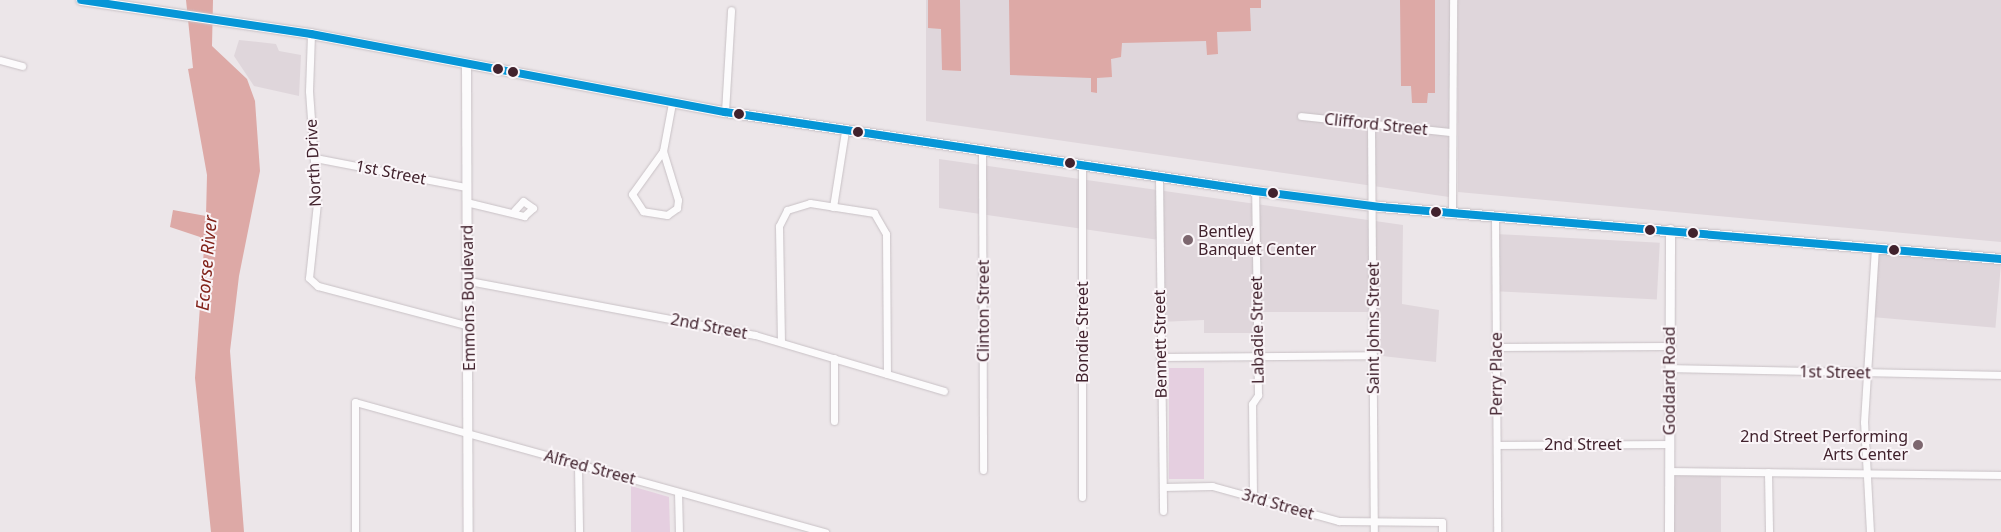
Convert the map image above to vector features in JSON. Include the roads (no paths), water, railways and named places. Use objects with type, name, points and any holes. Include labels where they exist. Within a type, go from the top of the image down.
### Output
[{"type":"main road","points":[[81,0],[311,34],[725,112],[982,152],[1255,191],[1371,206],[1670,229],[2001,259]]},
{"type":"street","points":[[1452,213],[1453,0]]},
{"type":"street","points":[[725,112],[731,10]]},
{"type":"street","name":"North Drive","points":[[311,34],[308,91],[316,158],[316,221],[309,278],[318,286],[469,326]]},
{"type":"street","points":[[0,60],[22,66]]},
{"type":"street","name":"Emmons Boulevard","points":[[466,64],[466,202],[469,281],[468,532]]},
{"type":"street","points":[[663,151],[678,200],[677,208],[667,215],[643,211],[632,194],[663,151],[672,103]]},
{"type":"street","name":"Clifford Street","points":[[1301,116],[1451,132]]},
{"type":"street","name":"Saint Johns Street","points":[[1371,124],[1374,532]]},
{"type":"street","points":[[833,206],[845,131]]},
{"type":"street","name":"Clinton Street","points":[[982,152],[983,470]]},
{"type":"street","name":"1st Street","points":[[316,158],[466,187]]},
{"type":"street","name":"Bondie Street","points":[[1082,166],[1082,497]]},
{"type":"street","name":"Bennett Street","points":[[1159,177],[1163,511]]},
{"type":"street","name":"Labadie Street","points":[[1252,497],[1252,404],[1258,395],[1255,191]]},
{"type":"street","points":[[466,202],[514,211]]},
{"type":"street","points":[[781,342],[780,221],[796,204],[833,206],[874,213],[885,228],[887,374]]},
{"type":"street","name":"Perry Place","points":[[1495,216],[1497,532]]},
{"type":"street","name":"Goddard Road","points":[[1669,532],[1670,229]]},
{"type":"street","points":[[1870,532],[1867,472],[1867,372],[1874,247]]},
{"type":"street","name":"2nd Street","points":[[469,281],[781,342],[944,391]]},
{"type":"street","points":[[1496,347],[1669,346]]},
{"type":"street","points":[[1160,357],[1372,355]]},
{"type":"street","points":[[834,358],[834,422]]},
{"type":"street","name":"1st Street","points":[[1669,368],[2001,375]]},
{"type":"street","name":"Alfred Street","points":[[355,532],[355,402],[825,532]]},
{"type":"street","name":"2nd Street","points":[[1497,445],[1669,444]]},
{"type":"street","points":[[578,465],[579,532]]},
{"type":"street","points":[[1669,471],[2001,475]]},
{"type":"street","points":[[1768,472],[1769,532]]},
{"type":"street","name":"3rd Street","points":[[1163,487],[1212,486],[1339,521],[1442,522],[1442,532]]},
{"type":"street","points":[[678,492],[679,532]]},
{"type":"water","name":"Ecorse River","points":[[186,0],[213,0],[212,46],[247,79],[255,101],[260,171],[239,276],[230,351],[244,532],[211,532],[195,378],[204,248],[200,237],[170,227],[173,210],[206,216],[207,175],[188,69],[193,68]]},
{"type":"water","points":[[928,0],[960,0],[961,71],[942,70],[941,29],[928,28]]},
{"type":"water","points":[[1009,0],[1261,0],[1261,8],[1250,8],[1251,31],[1217,32],[1218,54],[1207,55],[1206,41],[1122,43],[1121,57],[1111,59],[1112,77],[1097,78],[1097,93],[1091,92],[1091,78],[1010,75]]},
{"type":"water","points":[[1400,0],[1435,0],[1435,93],[1428,93],[1427,103],[1412,103],[1411,86],[1401,86]]},
{"type":"place","name":"Bentley Banquet Center","points":[[1188,240]]},
{"type":"place","name":"2nd Street Performing Arts Center","points":[[1918,445]]}]
